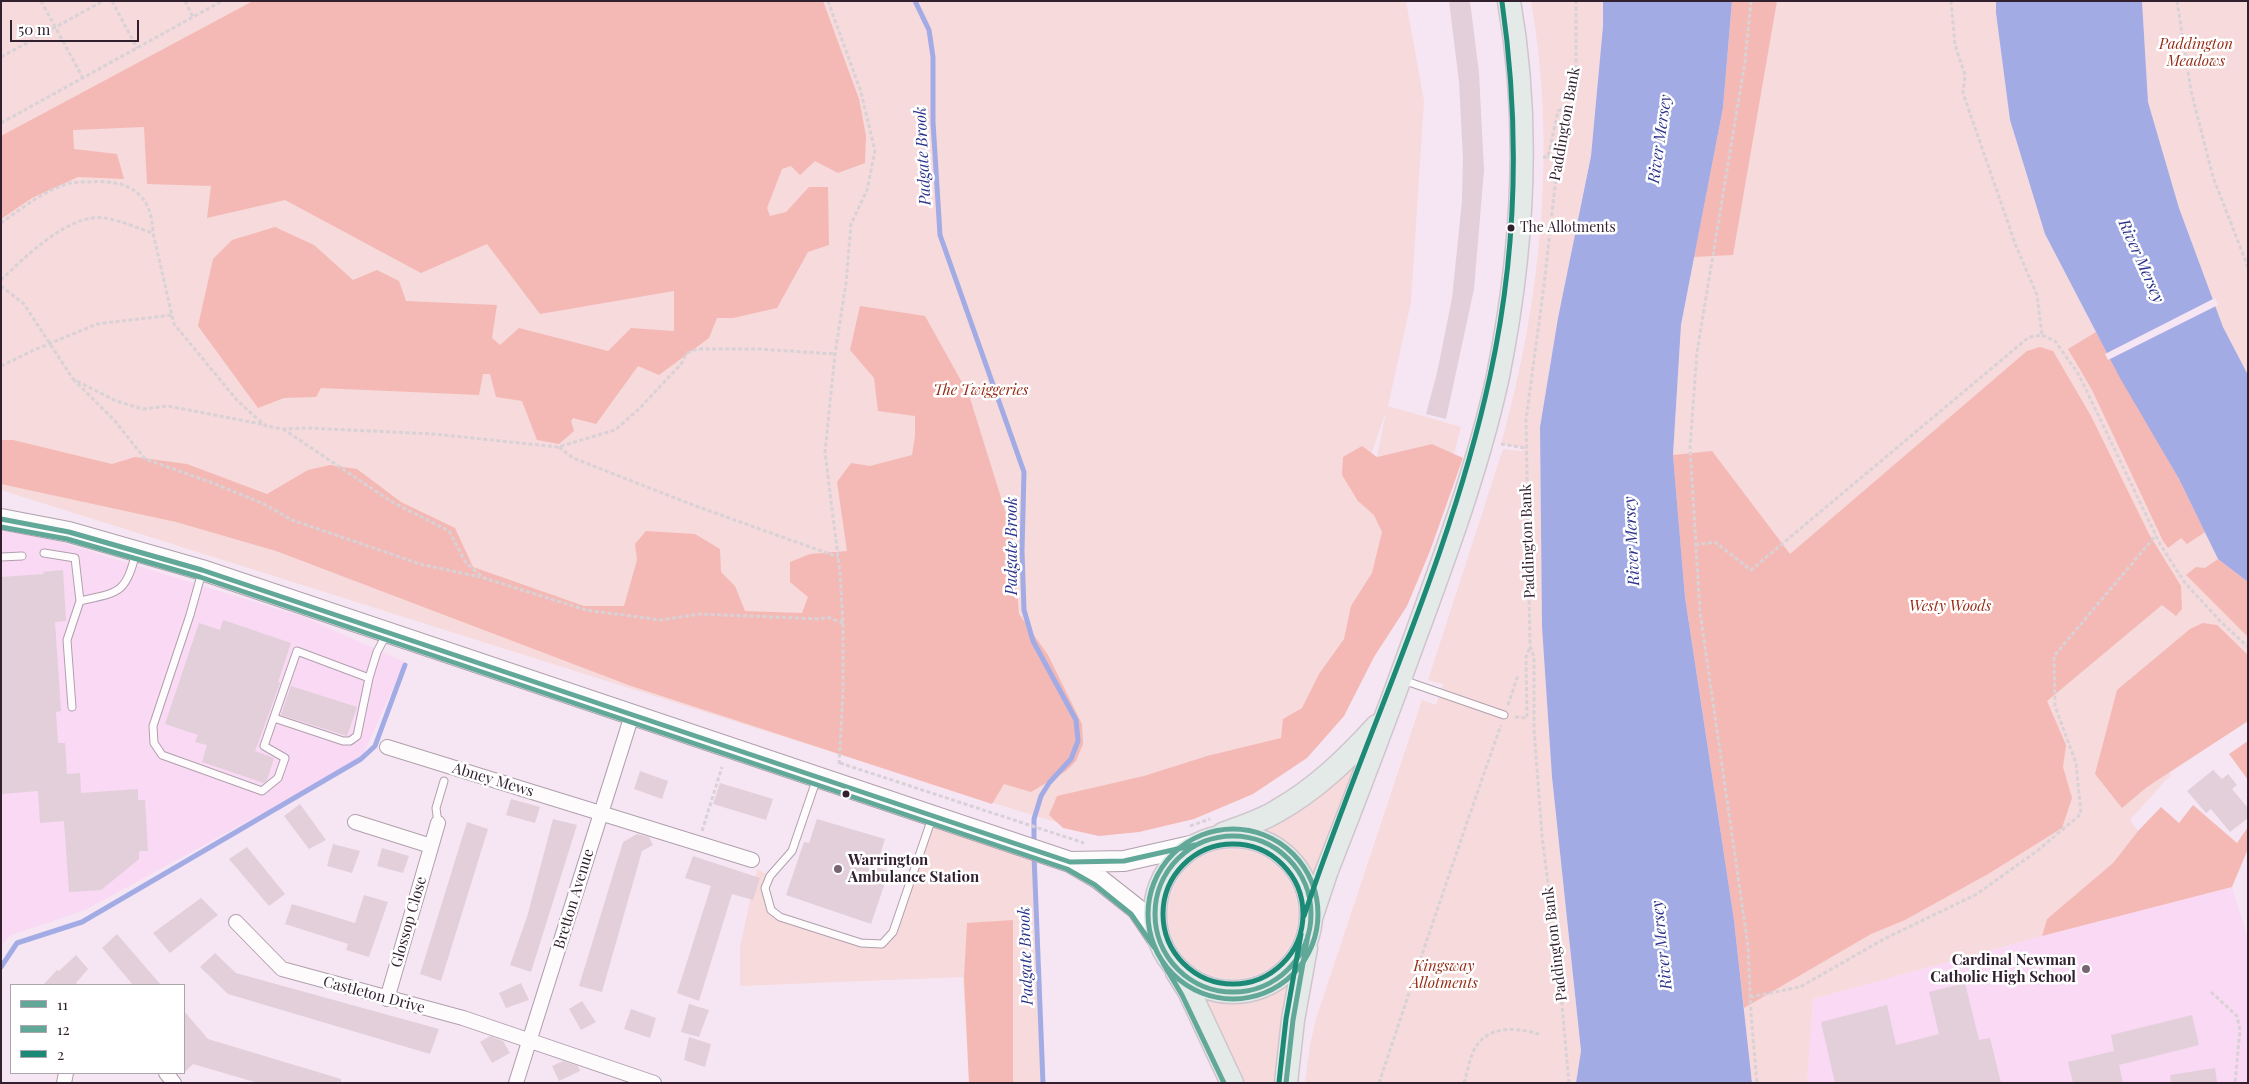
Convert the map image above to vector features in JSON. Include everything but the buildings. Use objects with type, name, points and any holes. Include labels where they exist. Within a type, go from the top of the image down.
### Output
[{"type":"main road","points":[[1164,951],[1186,976],[1208,988],[1233,992],[1258,988],[1280,976],[1298,958],[1441,567],[1477,456],[1497,377],[1510,305],[1520,229],[1522,154],[1520,85],[1509,1]]},
{"type":"main road","points":[[1232,1083],[1189,991],[1164,951],[1155,921],[1156,898],[1161,884],[1177,859],[1201,832],[1276,812],[1318,785],[1350,756],[1386,716]]},
{"type":"main road","points":[[1201,832],[1260,840],[1282,853],[1298,871],[1309,893],[1310,926],[1293,1020],[1286,1083]]},
{"type":"street","points":[[1,519],[69,532],[202,570],[1064,860],[1099,879],[1137,909],[1164,951]]},
{"type":"street","name":"Bretton Avenue","points":[[516,1083],[632,714]]},
{"type":"street","name":"Abney Mews","points":[[387,747],[600,814],[699,842],[752,860]]},
{"type":"street","points":[[355,822],[432,846]]},
{"type":"street","name":"Glossop Close","points":[[388,999],[438,823]]},
{"type":"street","points":[[1064,860],[1124,861],[1201,832]]},
{"type":"street","name":"Castleton Drive","points":[[236,922],[282,969],[463,1018],[654,1083]]},
{"type":"lane","points":[[80,601],[114,594],[129,578],[137,550]]},
{"type":"lane","points":[[44,553],[75,558],[80,601],[67,640],[72,707]]},
{"type":"lane","points":[[1,557],[22,556]]},
{"type":"lane","points":[[202,570],[190,614],[153,726],[154,743],[162,755],[262,791],[278,778],[285,758],[264,746],[297,651],[369,678]]},
{"type":"lane","points":[[274,718],[343,741],[350,741],[357,736],[376,652],[388,632]]},
{"type":"lane","points":[[1400,679],[1504,715]]},
{"type":"lane","points":[[826,780],[792,850],[770,876],[765,888],[771,910],[780,917],[862,943],[882,944],[893,932],[932,816]]},
{"type":"lane","points":[[438,823],[436,808],[444,781]]},
{"type":"path","points":[[41,1],[83,78]]},
{"type":"path","points":[[1,57],[103,1]]},
{"type":"path","points":[[112,1],[137,48]]},
{"type":"path","points":[[185,1],[193,17]]},
{"type":"path","points":[[1,123],[222,1]]},
{"type":"path","points":[[826,780],[840,763],[843,623],[838,557],[824,452],[835,354],[846,283],[851,224],[867,190],[875,151],[860,92],[828,1]]},
{"type":"path","name":"Paddington Bank","points":[[1569,1083],[1558,961],[1542,836],[1534,729],[1534,657],[1530,646],[1525,448],[1529,388],[1544,285],[1561,132],[1576,68],[1576,1]]},
{"type":"path","points":[[1750,1],[1745,61],[1697,352],[1690,447],[1700,612],[1748,946],[1757,1083]]},
{"type":"path","points":[[1951,1],[1955,45],[1965,75],[1963,93],[2016,246],[2037,295],[2042,335]]},
{"type":"path","points":[[2177,1],[2191,91],[2213,177],[2248,268]]},
{"type":"path","points":[[1558,158],[1546,157],[1558,111],[1568,107]]},
{"type":"path","points":[[1,223],[35,200],[71,183],[101,181],[129,186],[141,196],[152,216],[152,233],[174,324],[236,399],[266,426]]},
{"type":"path","points":[[1,280],[41,243],[82,220],[104,218],[152,233]]},
{"type":"path","points":[[1,286],[24,304],[73,379],[115,421],[145,459],[264,504],[292,520],[420,564],[484,578],[586,610],[661,620],[700,614],[820,619],[827,617],[843,623]]},
{"type":"path","points":[[1,366],[97,324],[172,315]]},
{"type":"path","points":[[1695,545],[1715,542],[1751,570],[2029,337],[2042,335],[2055,342],[2078,375],[2156,535],[2185,583],[2221,622],[2248,647]]},
{"type":"path","points":[[73,379],[116,401],[143,409],[168,406],[283,429],[307,428],[434,434],[558,447],[614,430],[639,410],[681,364],[687,354],[697,349],[835,354]]},
{"type":"path","points":[[283,429],[392,502],[448,531],[466,563],[484,578]]},
{"type":"path","points":[[1501,444],[1525,448]]},
{"type":"path","points":[[558,447],[573,458],[693,505],[838,557]]},
{"type":"path","points":[[1750,997],[1800,987],[1884,939],[1977,894],[2037,850],[2081,814],[2076,763],[2055,706],[2054,656],[2156,535]]},
{"type":"path","points":[[1504,715],[1527,718],[1526,657],[1530,646]]},
{"type":"path","points":[[1379,1083],[1421,962],[1450,866],[1518,675]]},
{"type":"path","points":[[840,763],[1058,834]]},
{"type":"path","points":[[699,842],[722,767]]},
{"type":"path","points":[[2211,992],[2237,1016],[2240,1030],[2235,1083]]},
{"type":"path","points":[[1464,1083],[1474,1051],[1485,1038],[1507,1028],[1522,1029],[1539,1034]]},
{"type":"shaded area","points":[[1,524],[304,617],[405,662],[361,759],[85,910],[9,936],[1,947]]},
{"type":"shaded area","name":"Cardinal Newman Catholic High School","points":[[2232,887],[2248,938],[2248,1083],[1807,1083],[1813,999],[2042,936]]},
{"type":"green space","name":"The Twiggeries","points":[[1,1],[1406,1],[1424,101],[1411,302],[1388,406],[1461,427],[1454,454],[1432,444],[1377,457],[1386,412],[1362,480],[1437,502],[1313,749],[1093,833],[1016,810],[1,490]]},
{"type":"green space","points":[[253,1],[823,1],[859,99],[866,136],[865,163],[838,173],[815,161],[800,175],[791,166],[782,169],[767,208],[770,216],[786,212],[809,187],[828,187],[829,245],[808,252],[777,308],[733,318],[717,318],[709,338],[659,375],[638,366],[596,424],[573,418],[571,421],[574,431],[559,444],[537,440],[522,401],[496,397],[490,374],[483,374],[479,395],[321,388],[316,397],[284,398],[258,408],[198,326],[213,259],[232,240],[275,227],[314,245],[353,280],[377,270],[399,281],[406,301],[497,305],[492,338],[500,345],[519,328],[608,351],[631,328],[674,331],[674,291],[540,314],[487,244],[421,273],[285,200],[207,218],[211,186],[147,184],[144,127],[73,130],[74,149],[117,154],[124,179],[78,177],[32,198],[1,219],[1,136]]},
{"type":"green space","name":"Kingsway Allotments","points":[[1531,1],[1603,1],[1603,26],[1591,156],[1558,318],[1540,427],[1542,627],[1552,777],[1581,1052],[1576,1083],[1305,1083],[1310,1045],[1316,1019],[1422,700],[1436,705],[1443,684],[1428,680],[1503,449],[1521,451],[1525,448],[1501,444],[1515,390],[1526,335],[1535,280],[1541,224],[1543,113],[1539,57]]},
{"type":"green space","name":"Westy Woods","points":[[1732,1],[1996,1],[2010,120],[2045,234],[2120,378],[2179,479],[2218,559],[2248,582],[2248,721],[2169,772],[2171,776],[2130,820],[2138,831],[2113,863],[2047,919],[2042,936],[1813,999],[1807,1083],[1752,1083],[1734,920],[1683,580],[1673,455],[1681,326],[1723,108]]},
{"type":"green space","points":[[1732,1],[1777,1],[1733,255],[1694,257],[1723,108]]},
{"type":"green space","name":"Paddington Meadows","points":[[2142,1],[2248,1],[2248,375],[2223,327],[2179,208],[2148,102]]},
{"type":"green space","points":[[860,306],[925,316],[969,395],[1012,533],[1019,614],[1048,655],[1082,724],[1083,744],[1076,761],[1066,771],[1031,792],[1004,784],[992,804],[631,686],[276,551],[176,522],[1,484],[1,440],[13,440],[112,464],[135,457],[187,464],[267,494],[308,470],[330,465],[357,469],[401,502],[455,528],[473,567],[584,606],[624,606],[637,560],[635,544],[646,531],[695,534],[720,549],[721,572],[735,586],[745,611],[802,613],[808,597],[790,582],[790,562],[810,554],[847,551],[837,482],[851,463],[870,466],[912,455],[915,436],[915,416],[878,411],[874,378],[850,350]]},
{"type":"green space","points":[[2096,332],[2179,479],[2205,532],[2187,544],[2181,538],[2168,548],[2163,541],[2092,390],[2068,349]]},
{"type":"green space","points":[[2040,347],[2053,351],[2091,416],[2149,534],[2181,586],[2182,609],[2176,616],[2162,605],[2047,701],[2066,745],[2063,767],[2072,798],[2062,828],[1988,874],[1905,920],[1871,934],[1744,1008],[1734,920],[1685,597],[1673,455],[1712,451],[1790,554],[2027,351]]},
{"type":"green space","points":[[1432,444],[1463,458],[1430,551],[1407,606],[1374,657],[1344,716],[1307,758],[1253,794],[1194,819],[1139,832],[1099,836],[1063,828],[1049,815],[1057,796],[1144,776],[1207,756],[1281,738],[1283,719],[1302,708],[1319,674],[1344,639],[1351,606],[1372,573],[1382,532],[1374,515],[1358,501],[1342,475],[1343,457],[1362,446],[1377,457]]},
{"type":"green space","points":[[2218,559],[2248,582],[2248,637],[2186,575],[2196,567],[2205,568]]},
{"type":"green space","points":[[2203,623],[2217,625],[2248,655],[2248,721],[2147,787],[2122,808],[2095,774],[2117,690],[2190,629]]},
{"type":"green space","points":[[1372,738],[1316,875],[1299,854],[1263,828]]},
{"type":"green space","points":[[2248,741],[2248,780],[2229,754]]},
{"type":"green space","points":[[2193,805],[2237,843],[2248,827],[2248,849],[2232,887],[2042,936],[2047,919],[2113,863],[2138,831],[2161,807],[2179,823]]},
{"type":"green space","points":[[930,824],[1034,861],[1043,1083],[969,1083],[963,977],[740,986],[740,947],[757,869],[770,876],[765,888],[771,910],[780,917],[875,945],[889,938]]},
{"type":"green space","points":[[1233,849],[1258,854],[1279,868],[1293,889],[1298,914],[1293,939],[1279,960],[1258,974],[1233,979],[1208,974],[1187,960],[1173,939],[1168,914],[1173,889],[1187,868],[1208,854]]},
{"type":"green space","points":[[1013,920],[1013,1083],[969,1083],[964,977],[967,923]]},
{"type":"green space","points":[[1292,980],[1277,1083],[1244,1083],[1205,997],[1231,1001],[1251,1000],[1281,988]]},
{"type":"water","name":"River Mersey","points":[[1603,1],[1732,1],[1723,108],[1681,325],[1673,455],[1685,597],[1734,920],[1752,1083],[1576,1083],[1581,1051],[1552,777],[1542,627],[1540,427],[1558,318],[1591,156],[1603,26]]},
{"type":"water","name":"River Mersey","points":[[1996,1],[2142,1],[2148,102],[2179,208],[2223,327],[2248,375],[2248,582],[2218,559],[2179,479],[2120,378],[2045,234],[2010,120]]},
{"type":"pier","points":[[2215,298],[2218,305],[2108,360],[2105,354]]},
{"type":"waterway","name":"Padgate Brook","points":[[915,1],[929,30],[933,57],[933,122],[940,235],[1024,472],[1022,551],[1024,610],[1033,641],[1076,720],[1078,741],[1071,759],[1049,783],[1041,796],[1034,819],[1034,844]]},
{"type":"waterway","points":[[1,967],[17,943],[82,922],[361,759],[375,746],[405,665]]},
{"type":"waterway","name":"Padgate Brook","points":[[1034,855],[1043,1083]]},
{"type":"transit line","name":"2","points":[[1304,916],[1429,581],[1473,445],[1490,376],[1506,283],[1513,189],[1512,96],[1502,2]]},
{"type":"transit line","name":"11","points":[[1,519],[69,532],[202,570],[1070,862],[1124,861],[1195,845]]},
{"type":"transit line","name":"12","points":[[1,527],[67,539],[200,577],[1067,869],[1095,885],[1131,914],[1154,947]]},
{"type":"transit line","name":"12","points":[[1241,829],[1266,835],[1287,848],[1299,860],[1315,889],[1318,914],[1317,931],[1312,947],[1299,968],[1287,980],[1258,996],[1225,999],[1200,993],[1179,980],[1167,968],[1151,939],[1148,906],[1154,881],[1167,860],[1179,848],[1208,832],[1241,829]]},
{"type":"transit line","name":"11","points":[[1233,836],[1263,842],[1276,849],[1288,859],[1298,871],[1305,884],[1311,914],[1305,944],[1298,957],[1288,969],[1276,979],[1263,986],[1233,992],[1203,986],[1190,979],[1178,969],[1168,957],[1161,944],[1155,914],[1161,884],[1168,871],[1178,859],[1190,849],[1203,842],[1233,836]]},
{"type":"transit line","name":"2","points":[[1233,844],[1247,845],[1260,849],[1283,864],[1298,887],[1302,900],[1303,914],[1302,928],[1298,941],[1283,964],[1260,979],[1247,983],[1233,984],[1219,983],[1206,979],[1183,964],[1168,941],[1164,928],[1163,914],[1164,900],[1168,887],[1183,864],[1206,849],[1219,845],[1233,844]]},
{"type":"transit line","name":"2","points":[[1279,1082],[1286,1019],[1301,934]]},
{"type":"transit line","name":"11","points":[[1286,1083],[1293,1020],[1308,935]]},
{"type":"transit line","name":"12","points":[[1163,963],[1182,995],[1224,1083]]},
{"type":"place","name":"The Allotments","points":[[1511,228]]},
{"type":"place","name":"Warrington Ambulance Station","points":[[838,869]]},
{"type":"place","name":"Cardinal Newman Catholic High School","points":[[2086,969]]}]
